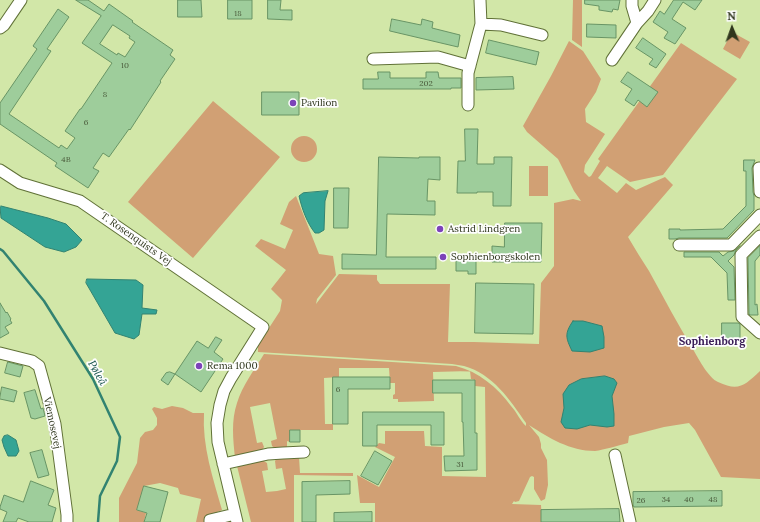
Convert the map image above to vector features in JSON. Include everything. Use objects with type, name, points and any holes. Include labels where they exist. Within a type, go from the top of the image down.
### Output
[{"type":"street","points":[[0,28],[4,25],[21,0]]},
{"type":"street","points":[[468,105],[468,73],[481,24],[480,0]]},
{"type":"street","points":[[632,0],[632,6],[637,23]]},
{"type":"street","points":[[612,60],[637,23],[648,11],[655,0]]},
{"type":"street","points":[[481,24],[501,25],[542,35]]},
{"type":"street","points":[[373,59],[438,58],[470,66]]},
{"type":"street","points":[[759,168],[760,192]]},
{"type":"street","name":"T. Rosenquists Vej","points":[[0,170],[20,183],[80,201],[263,327],[224,391],[217,423],[218,442],[223,464]]},
{"type":"street","points":[[679,245],[730,245],[760,215]]},
{"type":"street","points":[[760,236],[741,255],[742,317],[760,333]]},
{"type":"street","points":[[724,245],[741,262]]},
{"type":"street","name":"Viemosevej","points":[[0,353],[32,361],[39,366],[55,424],[67,522]]},
{"type":"street","points":[[210,522],[210,520],[236,518],[223,464],[268,454],[304,452]]},
{"type":"street","points":[[615,455],[630,522]]},
{"type":"shaded area","points":[[573,0],[582,0],[582,47],[572,40]]},
{"type":"shaded area","points":[[732,32],[750,42],[740,59],[723,49]]},
{"type":"shaded area","points":[[569,41],[583,51],[601,79],[596,92],[585,109],[586,122],[605,134],[585,165],[584,172],[589,177],[600,161],[598,159],[681,43],[737,79],[663,175],[630,182],[607,166],[598,178],[617,193],[626,183],[636,190],[665,177],[673,185],[628,237],[704,368],[711,377],[725,385],[737,387],[746,383],[760,371],[760,479],[721,477],[695,430],[689,423],[664,427],[629,436],[628,443],[595,451],[577,449],[560,443],[529,425],[539,437],[541,448],[547,460],[548,485],[545,499],[541,501],[534,489],[534,477],[532,476],[530,477],[519,501],[514,501],[512,504],[541,505],[542,522],[375,522],[375,503],[360,503],[357,475],[379,487],[395,457],[375,447],[379,443],[385,444],[385,431],[424,431],[425,446],[442,447],[442,476],[486,477],[485,387],[475,386],[475,380],[471,379],[470,371],[480,376],[494,387],[513,408],[526,426],[526,423],[520,414],[492,381],[484,375],[464,366],[258,352],[258,345],[280,311],[282,300],[271,289],[286,270],[255,246],[261,239],[285,249],[293,230],[280,224],[289,202],[296,196],[319,254],[333,256],[336,275],[317,299],[316,304],[339,274],[377,275],[377,280],[380,284],[450,284],[448,342],[539,344],[541,283],[554,266],[554,203],[573,199],[581,201],[574,191],[558,159],[527,132],[523,126]]},
{"type":"shaded area","points":[[213,101],[280,157],[193,258],[128,202]]},
{"type":"shaded area","points":[[304,136],[313,140],[317,149],[313,158],[304,162],[295,158],[291,149],[295,140]]},
{"type":"shaded area","points":[[529,166],[548,166],[548,196],[529,196]]},
{"type":"shaded area","points":[[264,354],[456,366],[470,371],[433,372],[434,401],[398,402],[398,399],[393,399],[393,395],[395,394],[395,383],[390,383],[389,368],[339,368],[339,377],[324,378],[325,424],[333,424],[333,430],[290,430],[290,442],[287,441],[287,448],[276,449],[272,446],[271,441],[277,439],[270,403],[250,407],[257,443],[262,442],[264,447],[261,452],[235,458],[233,430],[235,410],[242,390]]},
{"type":"shaded area","points":[[172,406],[183,408],[193,413],[204,413],[206,450],[222,510],[207,516],[205,522],[196,522],[201,499],[180,494],[178,488],[160,483],[144,486],[137,510],[146,513],[144,522],[119,522],[119,498],[137,463],[140,438],[145,432],[153,430],[157,425],[157,418],[152,409],[154,407],[162,409]]},
{"type":"shaded area","points":[[299,457],[300,473],[353,473],[353,476],[294,475],[294,522],[251,522],[237,466],[262,460],[267,463],[268,470],[262,471],[266,492],[277,491],[286,489],[282,468],[276,469],[275,461],[277,458]]},
{"type":"water","points":[[328,191],[325,201],[324,230],[319,233],[315,233],[305,216],[299,196],[303,193]]},
{"type":"water","points":[[1,206],[66,224],[82,240],[76,247],[64,252],[45,247],[1,218]]},
{"type":"water","points":[[87,279],[136,280],[143,285],[142,308],[157,310],[156,314],[142,314],[139,335],[134,339],[115,333],[86,283]]},
{"type":"water","points":[[573,321],[583,321],[602,326],[604,348],[590,352],[572,351],[568,343],[567,333]]},
{"type":"water","points":[[605,376],[614,379],[617,383],[612,396],[614,426],[607,427],[590,425],[577,429],[565,428],[561,422],[564,408],[563,394],[569,385],[581,379]]},
{"type":"water","points":[[8,435],[16,440],[19,451],[16,456],[8,456],[4,447],[2,440],[4,436]]},
{"type":"building","points":[[76,0],[88,0],[104,11],[109,4],[173,50],[170,55],[175,59],[130,130],[129,129],[109,157],[103,153],[93,168],[99,171],[88,188],[55,166],[57,163],[0,124],[0,103],[37,49],[33,46],[58,9],[69,17],[47,49],[51,51],[9,114],[59,148],[61,145],[67,149],[75,138],[65,131],[112,63],[82,43],[101,16]],"holes":[[[113,25],[130,36],[129,38],[135,42],[125,57],[118,53],[117,55],[100,44]]]},
{"type":"building","points":[[178,0],[201,0],[202,17],[178,17]]},
{"type":"building","points":[[228,0],[252,0],[252,19],[228,19]]},
{"type":"building","points":[[268,0],[281,0],[280,10],[292,10],[292,20],[268,19]]},
{"type":"building","points":[[585,0],[620,0],[618,10],[613,9],[612,12],[599,10],[599,6],[585,4]]},
{"type":"building","points":[[674,0],[702,0],[695,10],[683,2],[672,19],[686,28],[675,44],[664,38],[668,32],[653,22],[660,11],[664,14]]},
{"type":"building","points":[[392,19],[421,25],[422,19],[433,22],[432,28],[460,35],[458,47],[390,31]]},
{"type":"building","points":[[587,24],[616,25],[616,38],[587,37]]},
{"type":"building","points":[[643,38],[666,54],[656,68],[649,64],[653,59],[636,48]]},
{"type":"building","points":[[489,40],[539,52],[536,65],[486,53]]},
{"type":"building","points":[[378,72],[390,72],[390,78],[426,78],[426,72],[438,72],[439,78],[461,78],[461,88],[363,89],[363,79],[378,79]]},
{"type":"building","points":[[628,72],[658,92],[647,107],[638,100],[634,106],[625,100],[632,89],[621,82]]},
{"type":"building","points":[[513,77],[514,89],[476,90],[476,78]]},
{"type":"building","points":[[262,92],[299,92],[299,115],[262,115]]},
{"type":"building","points":[[465,129],[478,129],[477,164],[494,164],[494,157],[512,157],[511,206],[493,206],[493,192],[457,193],[458,161],[465,161]]},
{"type":"building","points":[[379,157],[440,157],[440,180],[428,179],[427,201],[435,201],[435,215],[387,214],[386,257],[436,257],[436,269],[342,269],[342,254],[376,255]]},
{"type":"building","points":[[744,160],[755,160],[752,168],[754,210],[727,238],[669,239],[669,229],[723,229],[746,206],[746,171],[744,171]]},
{"type":"building","points":[[334,188],[349,188],[348,228],[334,228]]},
{"type":"building","points":[[505,223],[542,223],[541,262],[492,262],[492,246],[504,247]]},
{"type":"building","points":[[740,246],[728,261],[734,267],[735,300],[728,300],[727,273],[711,257],[684,257],[684,252],[719,252],[723,256],[728,252],[734,251]]},
{"type":"building","points":[[760,246],[760,255],[755,261],[755,305],[757,304],[758,315],[750,315],[748,258]]},
{"type":"building","points":[[460,257],[476,259],[476,274],[468,274],[468,271],[456,271],[456,259],[460,259]]},
{"type":"building","points":[[476,283],[534,284],[533,334],[475,333]]},
{"type":"building","points":[[0,303],[6,313],[7,312],[12,323],[5,327],[9,333],[0,338]]},
{"type":"building","points":[[722,323],[740,324],[740,340],[722,339]]},
{"type":"building","name":"Rema 1000","points":[[216,337],[222,340],[214,352],[223,359],[201,392],[175,374],[197,341],[208,348]]},
{"type":"building","points":[[8,362],[23,366],[20,377],[5,373]]},
{"type":"building","points":[[170,372],[175,374],[168,385],[161,380],[166,373]]},
{"type":"building","points":[[333,377],[390,377],[390,389],[348,389],[348,424],[333,424]]},
{"type":"building","points":[[433,380],[475,380],[477,470],[445,471],[444,456],[464,456],[462,393],[433,393]]},
{"type":"building","points":[[2,387],[17,391],[14,402],[0,399]]},
{"type":"building","points":[[35,390],[41,409],[43,408],[45,416],[35,419],[31,418],[24,393]]},
{"type":"building","points":[[363,412],[444,412],[444,445],[431,445],[431,425],[377,425],[377,446],[363,446]]},
{"type":"building","points":[[290,430],[300,430],[300,442],[290,442]]},
{"type":"building","points":[[42,450],[49,475],[38,478],[30,453]]},
{"type":"building","points":[[375,451],[392,461],[378,485],[361,476]]},
{"type":"building","points":[[31,481],[54,490],[48,505],[56,508],[52,522],[29,522],[18,518],[16,522],[3,522],[7,512],[0,509],[4,495],[23,502]]},
{"type":"building","points":[[350,481],[350,494],[316,495],[316,522],[302,522],[302,482]]},
{"type":"building","points":[[144,486],[168,492],[160,522],[144,522],[147,513],[137,510]]},
{"type":"building","points":[[722,491],[722,506],[634,507],[633,505],[633,492]]},
{"type":"building","points":[[619,509],[620,522],[541,522],[541,510]]},
{"type":"building","points":[[372,512],[372,522],[334,522],[334,513]]},
{"type":"waterway","name":"Pøleå","points":[[0,249],[44,301],[93,379],[120,437],[117,461],[100,496],[98,522]]},
{"type":"place","name":"Pavilion","points":[[293,103]]},
{"type":"place","name":"Astrid Lindgren","points":[[440,229]]},
{"type":"place","name":"Sophienborgskolen","points":[[443,257]]},
{"type":"place","name":"Rema 1000","points":[[199,366]]},
{"type":"district","name":"Sophienborg","points":[[712,342]]}]
